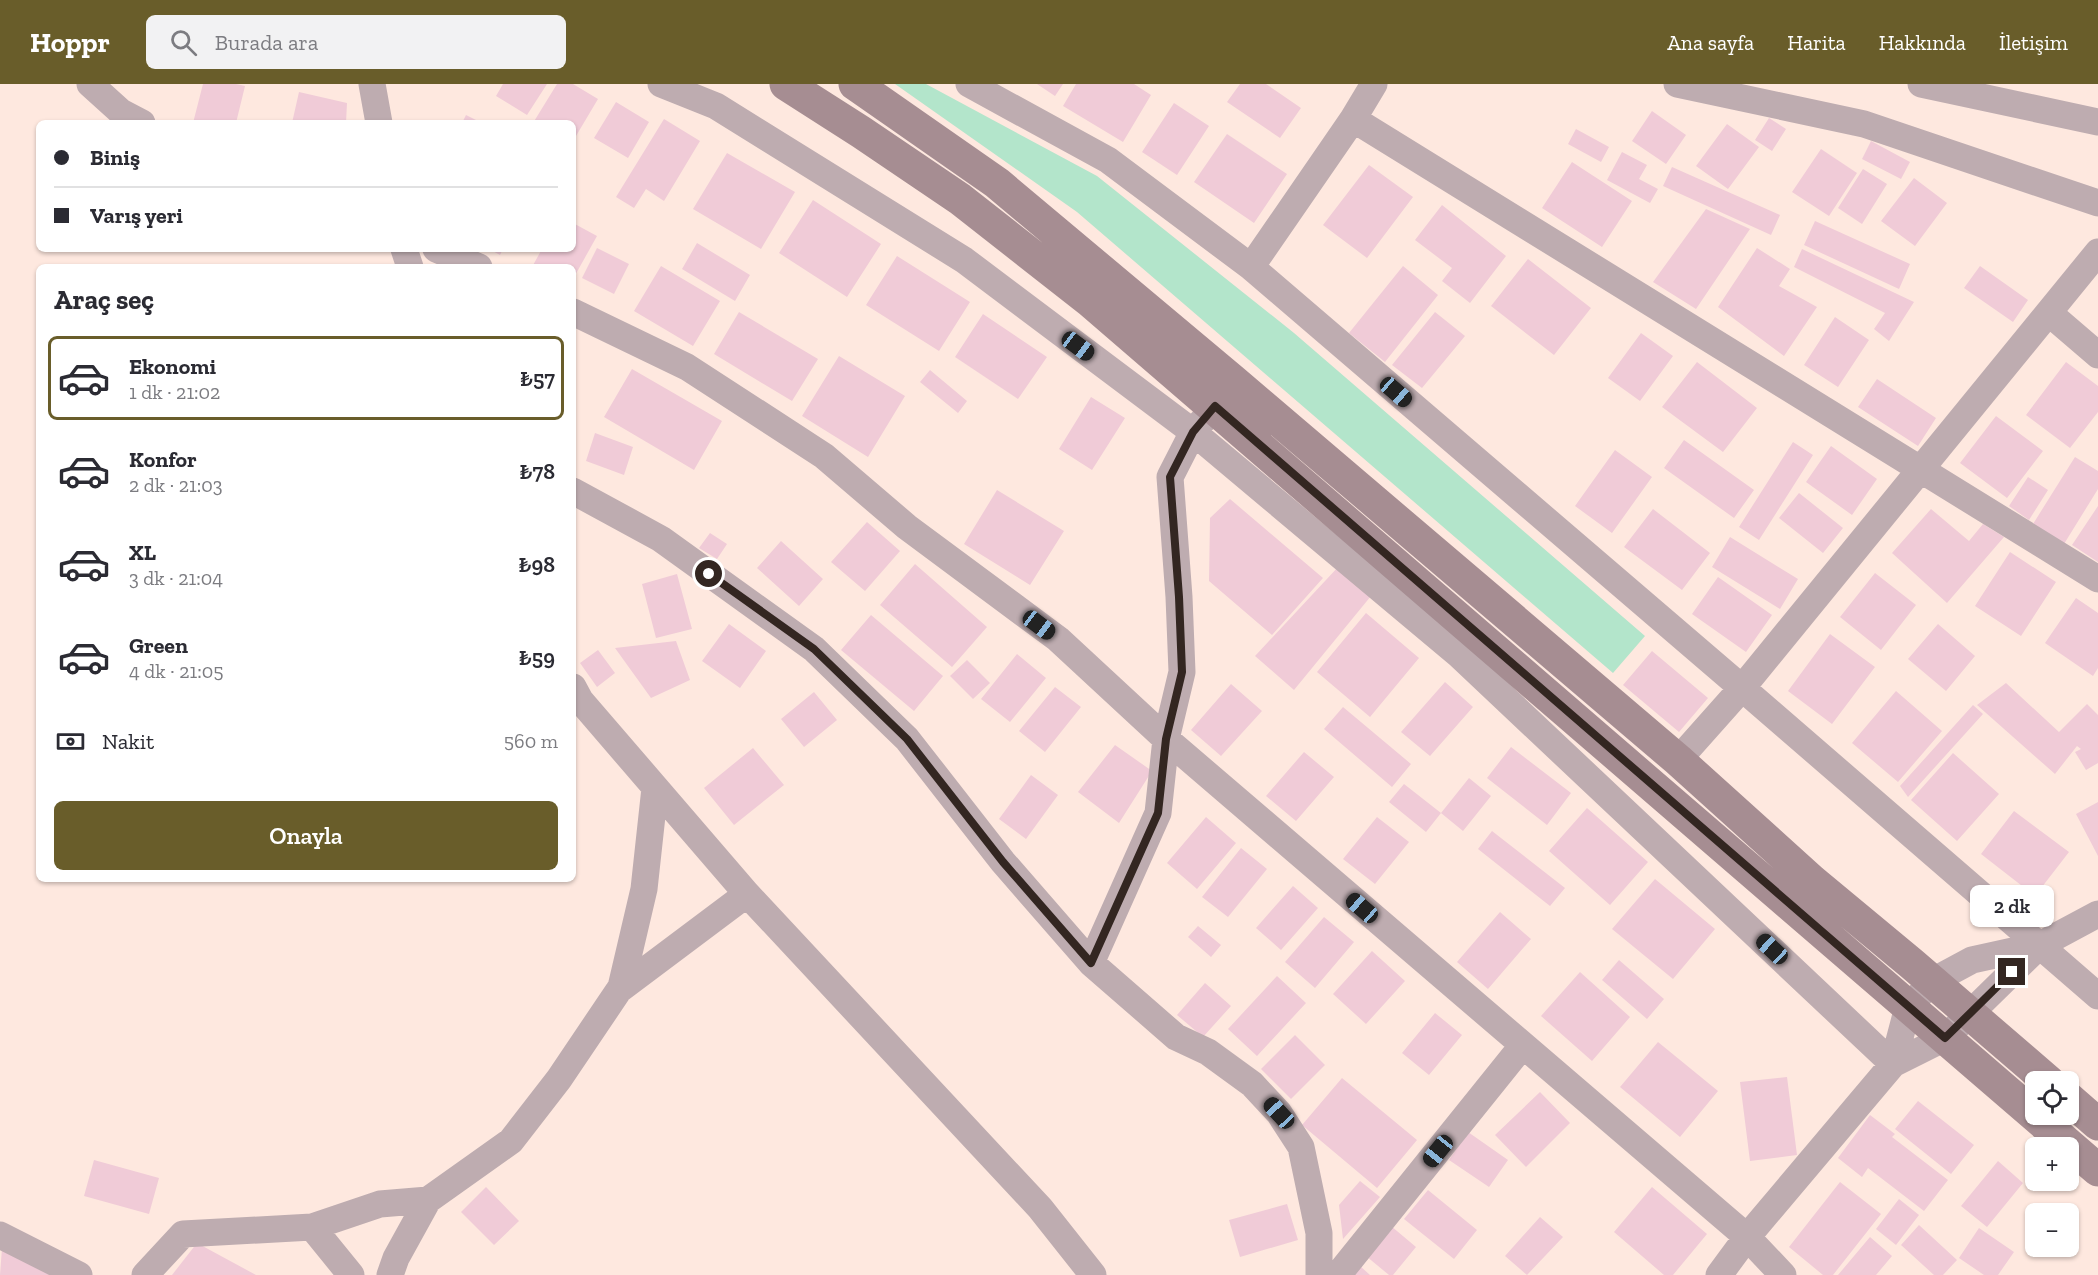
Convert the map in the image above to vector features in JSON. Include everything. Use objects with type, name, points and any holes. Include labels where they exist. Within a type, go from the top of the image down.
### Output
[{"type":"main road","points":[[786,84],[960,199],[1090,301],[1224,394],[1678,760],[1812,881],[1933,981],[2036,1071]]},
{"type":"main road","points":[[855,84],[997,183],[1224,394],[1908,1007],[2098,1170]]},
{"type":"main road","points":[[2079,1108],[2098,1124]]},
{"type":"street","points":[[90,84],[121,112],[136,120]]},
{"type":"street","points":[[372,84],[378,120]]},
{"type":"street","points":[[661,84],[716,106],[964,260],[1193,432],[1459,655],[1893,1064]]},
{"type":"street","points":[[969,84],[1108,160],[1251,267],[1743,688],[2098,996]]},
{"type":"street","points":[[1251,267],[1353,119],[1374,84]]},
{"type":"street","points":[[1677,84],[1864,124],[2098,203]]},
{"type":"street","points":[[1921,84],[2098,122]]},
{"type":"street","points":[[1353,119],[2098,579]]},
{"type":"street","points":[[443,252],[472,264]]},
{"type":"street","points":[[1678,760],[1743,688],[2098,252]]},
{"type":"street","points":[[576,313],[687,367],[824,456],[907,526],[1058,639],[1166,739],[1747,1238],[1783,1275]]},
{"type":"street","points":[[2049,313],[2098,355]]},
{"type":"street","points":[[1091,963],[1158,813],[1166,739],[1182,672],[1170,477],[1193,432],[1224,394]]},
{"type":"street","points":[[576,493],[661,539],[814,649],[907,739],[1003,862],[1091,963],[1176,1037],[1208,1052],[1252,1084],[1279,1113],[1301,1147],[1319,1233],[1319,1275]]},
{"type":"street","points":[[576,693],[747,894],[1040,1208],[1093,1275]]},
{"type":"street","points":[[619,990],[644,889],[655,788]]},
{"type":"street","points":[[390,1275],[396,1258],[428,1200],[511,1141],[560,1079],[619,990],[747,894]]},
{"type":"street","points":[[1893,1064],[1908,1007],[1933,981],[1972,960],[2040,945],[2098,914]]},
{"type":"street","points":[[1719,1275],[1747,1238],[1893,1064],[1945,1038],[2040,945]]},
{"type":"street","points":[[1338,1275],[1523,1045]]},
{"type":"street","points":[[145,1275],[183,1234],[312,1227],[380,1204],[428,1200]]},
{"type":"street","points":[[312,1227],[351,1275]]},
{"type":"street","points":[[0,1235],[79,1275]]},
{"type":"green space","points":[[895,84],[926,84],[1097,176],[1294,333],[1645,636],[1613,673],[1077,212]]},
{"type":"building","points":[[203,84],[245,86],[237,120],[194,120]]},
{"type":"building","points":[[503,84],[547,84],[527,115],[496,96]]},
{"type":"building","points":[[557,84],[573,84],[598,99],[576,136],[576,120],[535,120]]},
{"type":"building","points":[[1037,84],[1063,84],[1055,96]]},
{"type":"building","points":[[1076,84],[1134,84],[1151,95],[1123,142],[1063,106]]},
{"type":"building","points":[[1240,84],[1266,84],[1301,108],[1280,138],[1227,102]]},
{"type":"building","points":[[299,92],[347,103],[346,120],[293,120]]},
{"type":"building","points":[[616,102],[649,122],[628,158],[594,138]]},
{"type":"building","points":[[1174,103],[1209,126],[1177,175],[1142,152]]},
{"type":"building","points":[[1652,111],[1686,135],[1666,164],[1632,141]]},
{"type":"building","points":[[466,115],[476,120],[464,120]]},
{"type":"building","points":[[1769,118],[1786,129],[1772,151],[1755,140]]},
{"type":"building","points":[[664,119],[700,141],[664,201],[646,189],[634,208],[616,197]]},
{"type":"building","points":[[1727,124],[1759,147],[1728,189],[1696,166]]},
{"type":"building","points":[[1576,129],[1609,147],[1601,162],[1568,144]]},
{"type":"building","points":[[1227,134],[1287,174],[1254,223],[1194,182]]},
{"type":"building","points":[[1871,141],[1910,162],[1901,179],[1862,159]]},
{"type":"building","points":[[1821,149],[1857,173],[1829,216],[1792,192]]},
{"type":"building","points":[[1622,152],[1647,165],[1639,179],[1658,189],[1650,203],[1607,180]]},
{"type":"building","points":[[727,153],[795,192],[761,249],[693,209]]},
{"type":"building","points":[[1572,162],[1632,201],[1602,247],[1542,208]]},
{"type":"building","points":[[1369,165],[1413,197],[1367,258],[1323,225]]},
{"type":"building","points":[[1672,167],[1780,215],[1771,235],[1663,186]]},
{"type":"building","points":[[1863,169],[1887,184],[1862,224],[1838,208]]},
{"type":"building","points":[[1914,178],[1947,203],[1915,246],[1881,221]]},
{"type":"building","points":[[813,200],[881,244],[847,297],[779,253]]},
{"type":"building","points":[[1442,205],[1506,256],[1470,303],[1442,281],[1452,268],[1415,240]]},
{"type":"building","points":[[1706,209],[1750,229],[1696,309],[1653,282]]},
{"type":"building","points":[[1815,221],[1910,264],[1899,289],[1804,245]]},
{"type":"building","points":[[576,225],[597,236],[576,274],[576,264],[534,264],[540,252],[576,252]]},
{"type":"building","points":[[697,243],[750,275],[735,301],[682,269]]},
{"type":"building","points":[[597,248],[629,264],[614,294],[582,278]]},
{"type":"building","points":[[1757,248],[1790,269],[1779,286],[1817,307],[1784,356],[1718,307]]},
{"type":"building","points":[[1802,249],[1914,302],[1889,341],[1874,329],[1885,313],[1794,267]]},
{"type":"building","points":[[897,256],[970,302],[939,351],[866,305]]},
{"type":"building","points":[[1528,259],[1591,308],[1554,355],[1491,306]]},
{"type":"building","points":[[661,266],[720,301],[693,346],[634,311]]},
{"type":"building","points":[[1403,266],[1438,295],[1385,362],[1349,333]]},
{"type":"building","points":[[1980,266],[2028,300],[2013,322],[1964,288]]},
{"type":"building","points":[[739,312],[818,359],[792,401],[714,354]]},
{"type":"building","points":[[1435,312],[1465,336],[1422,388],[1392,365]]},
{"type":"building","points":[[983,314],[1047,357],[1018,399],[955,357]]},
{"type":"building","points":[[1835,317],[1869,340],[1838,387],[1804,365]]},
{"type":"building","points":[[1641,333],[1673,356],[1640,401],[1608,378]]},
{"type":"building","points":[[839,356],[905,396],[868,457],[802,416]]},
{"type":"building","points":[[1697,362],[1757,408],[1723,452],[1662,407]]},
{"type":"building","points":[[2066,362],[2098,386],[2098,412],[2070,448],[2026,415]]},
{"type":"building","points":[[632,369],[722,421],[694,470],[604,417]]},
{"type":"building","points":[[930,370],[967,401],[958,413],[920,382]]},
{"type":"building","points":[[1877,379],[1936,418],[1918,446],[1858,407]]},
{"type":"building","points":[[1091,397],[1125,418],[1092,470],[1059,449]]},
{"type":"building","points":[[1996,416],[2043,451],[2007,498],[1960,463]]},
{"type":"building","points":[[595,433],[633,447],[624,475],[586,461]]},
{"type":"building","points":[[1684,440],[1754,490],[1734,518],[1664,468]]},
{"type":"building","points":[[1793,442],[1813,455],[1759,540],[1739,527]]},
{"type":"building","points":[[1831,446],[1877,479],[1852,515],[1806,482]]},
{"type":"building","points":[[1615,450],[1652,477],[1612,533],[1575,506]]},
{"type":"building","points":[[2075,457],[2098,471],[2098,489],[2064,544],[2033,524]]},
{"type":"building","points":[[2028,477],[2048,490],[2029,520],[2009,506]]},
{"type":"building","points":[[997,490],[1064,531],[1030,585],[964,544]]},
{"type":"building","points":[[1799,493],[1843,528],[1823,553],[1779,518]]},
{"type":"building","points":[[1230,499],[1323,578],[1272,635],[1209,581],[1210,518]]},
{"type":"building","points":[[2098,506],[2098,562],[2072,545]]},
{"type":"building","points":[[1653,509],[1710,553],[1682,590],[1624,547]]},
{"type":"building","points":[[1931,509],[1969,541],[1983,524],[2004,537],[1947,603],[1892,553]]},
{"type":"building","points":[[867,522],[900,551],[865,591],[831,562]]},
{"type":"building","points":[[710,533],[727,544],[717,559],[699,548]]},
{"type":"building","points":[[1730,537],[1798,579],[1780,609],[1712,567]]},
{"type":"building","points":[[781,541],[823,579],[799,606],[757,568]]},
{"type":"building","points":[[2010,552],[2056,582],[2021,636],[1975,606]]},
{"type":"building","points":[[915,564],[987,627],[952,667],[880,605]]},
{"type":"building","points":[[1339,566],[1371,596],[1294,690],[1255,656]]},
{"type":"building","points":[[1875,573],[1916,605],[1881,650],[1840,617]]},
{"type":"building","points":[[677,574],[692,629],[656,638],[642,584]]},
{"type":"building","points":[[1718,577],[1772,615],[1746,652],[1692,614]]},
{"type":"building","points":[[2076,598],[2098,613],[2098,668],[2093,676],[2045,643]]},
{"type":"building","points":[[1366,613],[1419,658],[1370,717],[1317,672]]},
{"type":"building","points":[[871,615],[943,676],[914,711],[841,650]]},
{"type":"building","points":[[729,624],[766,651],[740,688],[702,661]]},
{"type":"building","points":[[1938,624],[1975,656],[1946,691],[1908,659]]},
{"type":"building","points":[[1830,634],[1875,667],[1832,724],[1788,691]]},
{"type":"building","points":[[676,641],[690,680],[651,698],[615,648]]},
{"type":"building","points":[[598,650],[615,673],[597,687],[580,663]]},
{"type":"building","points":[[1652,651],[1708,698],[1679,732],[1623,685]]},
{"type":"building","points":[[1017,654],[1046,678],[1010,722],[981,699]]},
{"type":"building","points":[[967,660],[990,683],[973,699],[950,676]]},
{"type":"building","points":[[1445,682],[1473,707],[1430,756],[1401,732]]},
{"type":"building","points":[[2006,683],[2059,732],[2087,704],[2098,715],[2098,763],[2086,770],[2075,752],[2081,749],[2077,746],[2055,774],[1977,705]]},
{"type":"building","points":[[1231,684],[1262,711],[1221,756],[1191,730]]},
{"type":"building","points":[[1055,687],[1081,707],[1045,752],[1019,731]]},
{"type":"building","points":[[1896,691],[1942,731],[1898,782],[1852,743]]},
{"type":"building","points":[[814,692],[837,720],[804,747],[781,719]]},
{"type":"building","points":[[1973,705],[1983,714],[1908,797],[1900,786]]},
{"type":"building","points":[[1343,707],[1411,764],[1392,787],[1324,729]]},
{"type":"building","points":[[1115,745],[1152,771],[1119,823],[1078,792]]},
{"type":"building","points":[[1511,747],[1571,793],[1547,825],[1487,778]]},
{"type":"building","points":[[753,748],[784,785],[734,825],[704,788]]},
{"type":"building","points":[[1304,752],[1334,777],[1296,821],[1266,796]]},
{"type":"building","points":[[1953,753],[1999,794],[1957,841],[1911,800]]},
{"type":"building","points":[[1031,775],[1058,795],[1026,839],[999,819]]},
{"type":"building","points":[[1469,778],[1491,796],[1463,831],[1441,813]]},
{"type":"building","points":[[1404,784],[1441,813],[1426,832],[1389,802]]},
{"type":"building","points":[[2098,802],[2098,856],[2076,814]]},
{"type":"building","points":[[1587,808],[1648,862],[1610,905],[1549,851]]},
{"type":"building","points":[[2014,811],[2069,852],[2035,896],[1981,854]]},
{"type":"building","points":[[1206,817],[1236,843],[1197,889],[1167,863]]},
{"type":"building","points":[[1377,817],[1409,842],[1375,884],[1343,859]]},
{"type":"building","points":[[1492,831],[1565,888],[1550,906],[1478,849]]},
{"type":"building","points":[[1241,848],[1267,869],[1228,917],[1202,897]]},
{"type":"building","points":[[1655,879],[1715,929],[1673,979],[1612,929]]},
{"type":"building","points":[[1293,886],[1318,908],[1281,950],[1256,928]]},
{"type":"building","points":[[1500,912],[1531,939],[1488,989],[1457,962]]},
{"type":"building","points":[[1324,917],[1354,942],[1315,988],[1285,962]]},
{"type":"building","points":[[1198,926],[1221,945],[1211,957],[1188,937]]},
{"type":"building","points":[[1372,951],[1405,981],[1366,1024],[1333,994]]},
{"type":"building","points":[[1619,960],[1664,999],[1647,1019],[1602,980]]},
{"type":"building","points":[[1580,972],[1630,1017],[1592,1061],[1541,1016]]},
{"type":"building","points":[[1277,976],[1306,1003],[1257,1056],[1228,1029]]},
{"type":"building","points":[[1205,983],[1231,1006],[1203,1037],[1177,1015]]},
{"type":"building","points":[[1435,1013],[1462,1035],[1429,1075],[1402,1053]]},
{"type":"building","points":[[1295,1035],[1325,1065],[1291,1099],[1261,1069]]},
{"type":"building","points":[[1658,1042],[1718,1091],[1680,1137],[1620,1087]]},
{"type":"building","points":[[1787,1077],[1797,1155],[1750,1161],[1740,1082]]},
{"type":"building","points":[[1342,1078],[1417,1140],[1377,1188],[1302,1125]]},
{"type":"building","points":[[1540,1092],[1570,1123],[1526,1167],[1495,1135]]},
{"type":"building","points":[[1918,1101],[1974,1145],[1951,1174],[1895,1129]]},
{"type":"building","points":[[1870,1115],[1895,1134],[1892,1137],[1948,1180],[1924,1211],[1868,1168],[1862,1177],[1838,1158]]},
{"type":"building","points":[[1468,1132],[1508,1160],[1489,1187],[1449,1160]]},
{"type":"building","points":[[94,1160],[159,1178],[149,1214],[84,1196]]},
{"type":"building","points":[[1998,1161],[2023,1183],[1987,1227],[1961,1206]]},
{"type":"building","points":[[1360,1181],[1380,1197],[1343,1239],[1339,1205]]},
{"type":"building","points":[[1840,1182],[1881,1214],[1833,1275],[1823,1275],[1789,1247]]},
{"type":"building","points":[[486,1187],[519,1221],[494,1245],[461,1212]]},
{"type":"building","points":[[1652,1187],[1707,1234],[1673,1275],[1664,1275],[1614,1232]]},
{"type":"building","points":[[1428,1190],[1477,1230],[1454,1259],[1404,1219]]},
{"type":"building","points":[[1899,1199],[1919,1215],[1896,1245],[1876,1229]]},
{"type":"building","points":[[1287,1204],[1298,1240],[1240,1257],[1229,1220]]},
{"type":"building","points":[[1540,1217],[1563,1237],[1527,1275],[1505,1256]]},
{"type":"building","points":[[1919,1225],[1957,1260],[1943,1275],[1934,1275],[1901,1245]]},
{"type":"building","points":[[1391,1226],[1416,1247],[1393,1275],[1389,1275],[1366,1256]]},
{"type":"building","points":[[1979,1228],[2014,1252],[1998,1275],[1984,1275],[1959,1258]]},
{"type":"building","points":[[1870,1237],[1892,1256],[1876,1275],[1838,1275]]},
{"type":"building","points":[[197,1243],[256,1275],[172,1275]]},
{"type":"building","points":[[2,1248],[50,1275],[0,1275]]},
{"type":"building","points":[[1360,1266],[1370,1275],[1351,1275]]},
{"type":"route","points":[[709,574],[814,649],[907,739],[1003,862],[1091,963],[1158,813],[1166,739],[1182,672],[1170,477],[1193,432],[1215,406],[1945,1038],[2012,972]]}]
